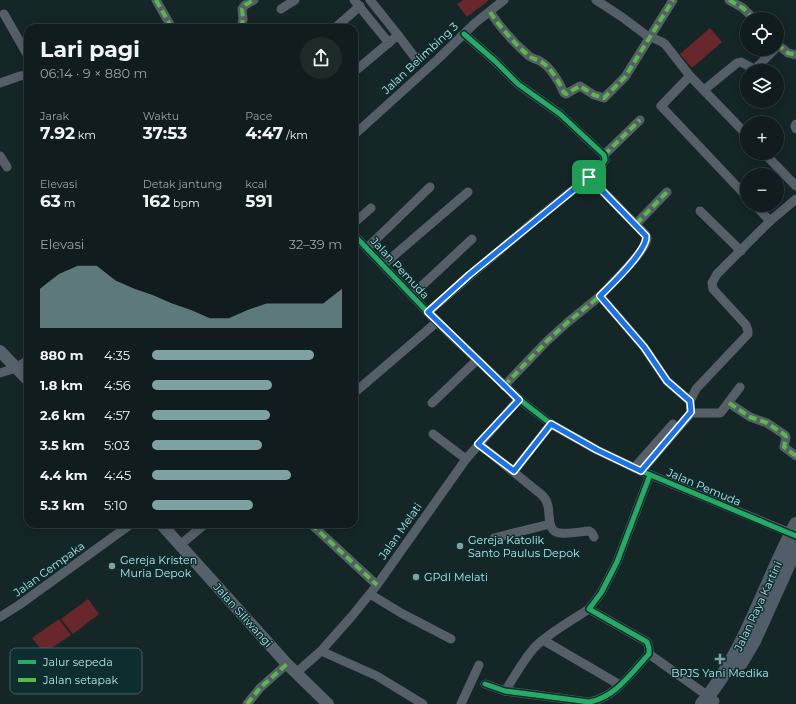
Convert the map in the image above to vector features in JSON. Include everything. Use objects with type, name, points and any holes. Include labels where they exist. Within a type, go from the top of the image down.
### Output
[{"type":"main road","points":[[1,355],[24,376]]},
{"type":"main road","name":"Jalan Siliwangi","points":[[165,528],[287,664],[328,704]]},
{"type":"main road","name":"Jalan Raya Kartini","points":[[709,701],[739,648],[794,531]]},
{"type":"main road","name":"Jalan Raya Kartini","points":[[709,701],[748,652],[796,548]]},
{"type":"street","points":[[156,0],[170,24]]},
{"type":"street","points":[[242,24],[244,19],[242,9],[245,5],[254,0]]},
{"type":"street","points":[[282,10],[296,0]]},
{"type":"street","name":"Jalan Belimbing 3","points":[[358,131],[464,34],[504,0]]},
{"type":"street","points":[[596,0],[650,38],[665,44],[690,76],[740,128]]},
{"type":"street","points":[[490,12],[528,55],[542,62],[559,81],[564,93],[566,94],[580,86],[594,95],[604,98],[625,77],[674,0]]},
{"type":"street","points":[[729,0],[747,12]]},
{"type":"street","points":[[374,2],[416,59]]},
{"type":"street","points":[[339,24],[357,3],[389,43]]},
{"type":"street","points":[[4,14],[24,49]]},
{"type":"street","points":[[428,312],[469,275],[589,177],[603,164],[605,160],[604,155],[560,114],[518,84],[495,61],[464,34]]},
{"type":"street","points":[[358,69],[398,35]]},
{"type":"street","points":[[784,50],[796,55]]},
{"type":"street","points":[[704,90],[737,63],[741,62],[752,68],[756,68],[767,56]]},
{"type":"street","points":[[0,83],[24,76]]},
{"type":"street","points":[[690,76],[661,106],[740,190]]},
{"type":"street","points":[[604,155],[640,120]]},
{"type":"street","points":[[796,124],[796,129]]},
{"type":"street","points":[[0,156],[7,167]]},
{"type":"street","points":[[771,160],[796,186]]},
{"type":"street","points":[[504,386],[563,327],[600,296],[630,265],[646,243],[646,236],[636,224],[589,177]]},
{"type":"street","points":[[367,248],[430,187]]},
{"type":"street","points":[[383,265],[468,192]]},
{"type":"street","points":[[636,224],[667,192]]},
{"type":"street","points":[[642,472],[691,412],[690,401],[696,389],[748,334],[746,325],[712,286],[713,280],[717,274],[770,221],[796,199]]},
{"type":"street","points":[[358,219],[370,208]]},
{"type":"street","points":[[700,211],[741,251]]},
{"type":"street","points":[[762,212],[770,221]]},
{"type":"street","name":"Jalan Pemuda","points":[[358,239],[437,322],[519,400],[551,424],[591,447],[642,472],[794,531]]},
{"type":"street","points":[[412,295],[472,239]]},
{"type":"street","points":[[600,296],[644,347],[667,381],[690,401]]},
{"type":"street","points":[[358,390],[437,322]]},
{"type":"street","points":[[432,403],[477,360]]},
{"type":"street","points":[[0,373],[16,368],[24,363]]},
{"type":"street","points":[[691,412],[720,413],[729,403],[740,386]]},
{"type":"street","name":"Jalan Melati","points":[[296,673],[321,651],[370,594],[397,553],[466,459],[519,400]]},
{"type":"street","points":[[729,403],[750,417],[767,423],[785,435],[784,447],[796,456]]},
{"type":"street","points":[[505,691],[528,656],[543,640],[589,609],[601,593],[618,562],[642,472],[680,417]]},
{"type":"street","points":[[514,471],[551,424]]},
{"type":"street","points":[[433,434],[466,459]]},
{"type":"street","points":[[478,444],[514,471],[546,499],[552,529],[559,533],[589,531],[594,537]]},
{"type":"street","points":[[494,538],[550,524]]},
{"type":"street","name":"Jalan Cempaka","points":[[0,618],[125,528]]},
{"type":"street","points":[[180,545],[200,528]]},
{"type":"street","points":[[315,528],[377,585]]},
{"type":"street","points":[[370,594],[401,613],[451,639]]},
{"type":"street","points":[[485,684],[505,691],[589,702],[603,698],[620,685],[649,654],[649,648],[647,642],[589,609]]},
{"type":"street","points":[[543,640],[620,685]]},
{"type":"street","points":[[321,651],[377,676],[423,704]]},
{"type":"street","points":[[649,654],[709,701]]},
{"type":"street","points":[[247,704],[260,688],[287,664]]},
{"type":"street","points":[[461,704],[479,665]]},
{"type":"shaded area","points":[[463,0],[488,1],[467,17],[457,4]]},
{"type":"shaded area","points":[[710,28],[722,42],[692,68],[680,54]]},
{"type":"shaded area","points":[[88,599],[99,614],[73,634],[61,619]]},
{"type":"shaded area","points":[[59,619],[71,635],[52,648],[40,648],[32,638]]},
{"type":"marked path","points":[[156,0],[170,24]]},
{"type":"marked path","points":[[242,24],[242,9],[245,5],[254,0]]},
{"type":"marked path","points":[[490,12],[498,24],[530,57],[544,63],[551,71],[564,93],[566,94],[580,86],[594,95],[604,98],[625,77],[673,0]]},
{"type":"marked path","points":[[729,0],[747,12]]},
{"type":"marked path","points":[[784,50],[788,53],[796,55]]},
{"type":"marked path","points":[[604,155],[640,120]]},
{"type":"marked path","points":[[589,177],[645,234],[647,238],[645,244],[634,260],[600,296]]},
{"type":"marked path","points":[[636,224],[667,192]]},
{"type":"marked path","points":[[504,386],[547,341],[600,296],[644,347],[667,381],[690,401]]},
{"type":"marked path","points":[[729,403],[750,417],[767,423],[785,435],[784,447],[796,456]]},
{"type":"marked path","points":[[315,528],[377,585]]},
{"type":"marked path","points":[[247,704],[260,688],[287,664]]},
{"type":"cycle path","points":[[428,312],[534,221],[593,174],[605,160],[604,155],[560,114],[518,84],[495,61],[464,34]]},
{"type":"cycle path","points":[[358,239],[437,322],[519,399],[551,424],[597,450],[641,471],[796,536]]},
{"type":"cycle path","points":[[485,684],[505,691],[589,702],[598,700],[615,690],[649,654],[647,642],[589,609],[601,593],[617,562],[650,475]]},
{"type":"place","name":"Gereja Katolik Santo Paulus Depok","points":[[460,546]]},
{"type":"place","name":"Gereja Kristen Muria Depok","points":[[112,566]]},
{"type":"place","name":"GPdI Melati","points":[[416,577]]},
{"type":"place","name":"BPJS Yani Medika","points":[[720,659]]},
{"type":"route","points":[[589,177],[646,236],[647,240],[630,265],[600,296],[644,347],[667,381],[690,401],[691,412],[641,471],[597,450],[551,424],[514,471],[478,444],[519,400],[428,312],[469,275],[589,177]]}]
